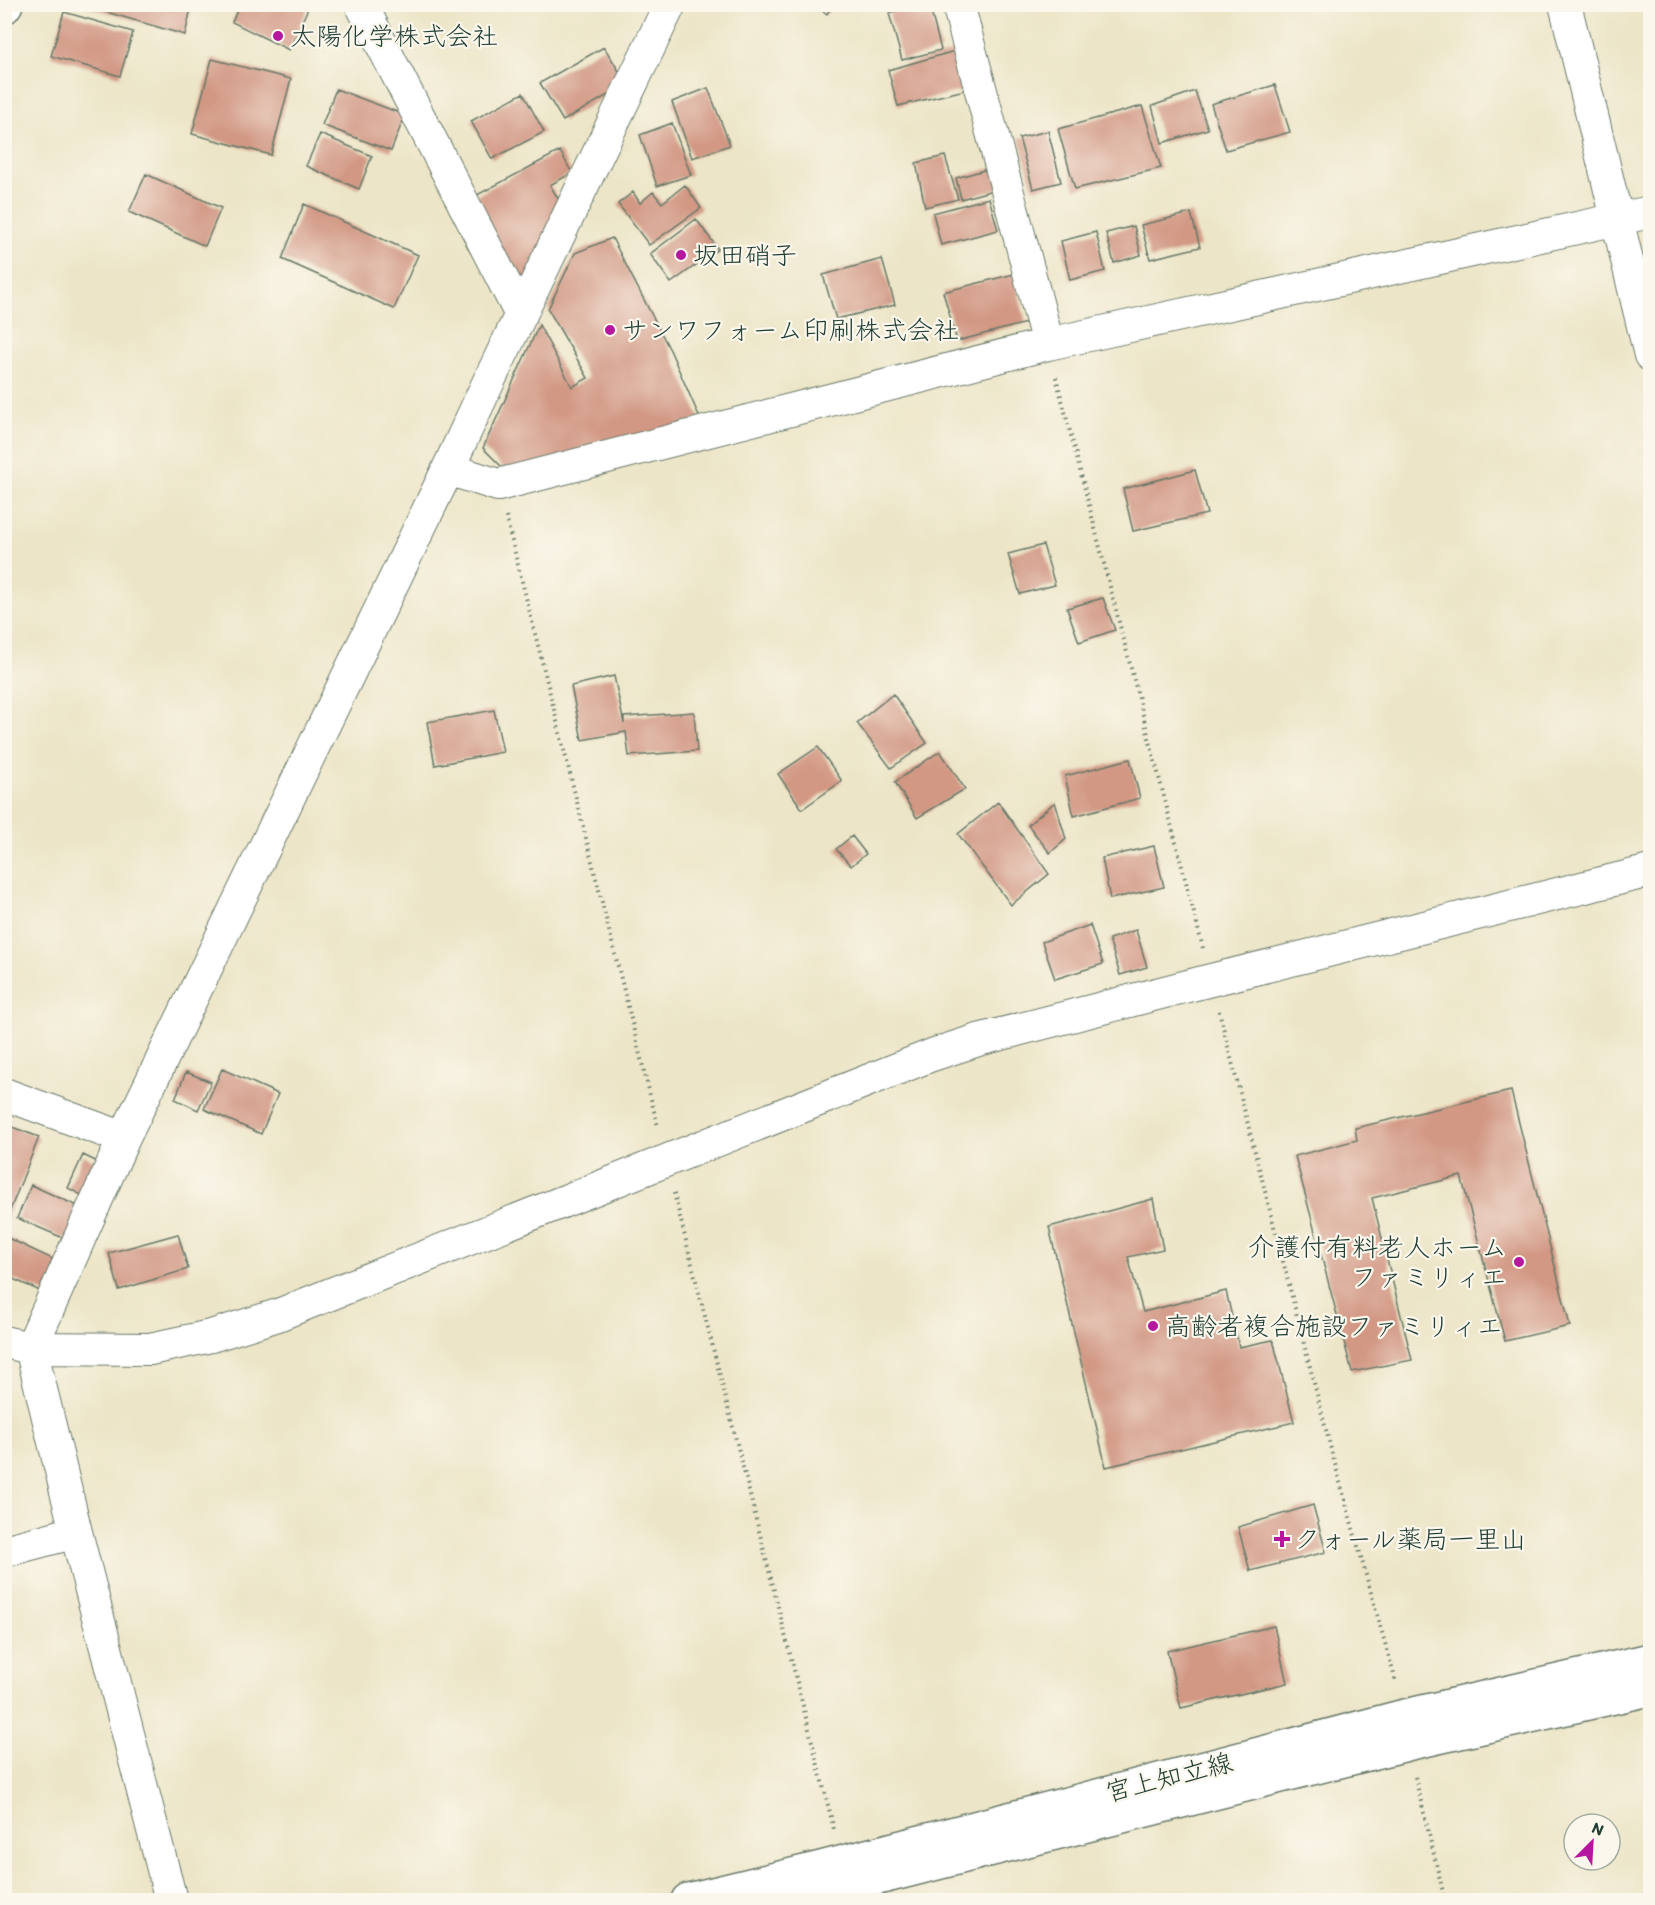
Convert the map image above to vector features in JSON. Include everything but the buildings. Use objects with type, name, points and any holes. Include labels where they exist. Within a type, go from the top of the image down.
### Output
[{"type":"main road","name":"宮上知立線","points":[[791,1900],[1650,1660]]},
{"type":"main road","name":"宮上知立線","points":[[688,1900],[1406,1730],[1650,1689]]},
{"type":"street","points":[[361,4],[521,315]]},
{"type":"street","points":[[171,1900],[76,1532],[18,1345],[124,1138],[670,4]]},
{"type":"street","points":[[958,4],[1048,344]]},
{"type":"street","points":[[1564,4],[1650,355]]},
{"type":"street","points":[[448,469],[498,485],[1048,344],[1650,212]]},
{"type":"street","points":[[18,1345],[150,1348],[211,1336],[278,1314],[932,1055],[978,1040],[1650,872]]},
{"type":"street","points":[[4,1094],[124,1138]]},
{"type":"street","points":[[4,1551],[76,1532]]},
{"type":"path","points":[[1048,344],[1333,1457],[1406,1730],[1445,1900]]},
{"type":"place","name":"太陽化学株式会社","points":[[278,36]]},
{"type":"place","name":"坂田硝子","points":[[681,255]]},
{"type":"place","name":"サンワフォーム印刷株式会社","points":[[610,330]]},
{"type":"place","name":"介護付有料老人ホーム ファミリィエ","points":[[1519,1262]]},
{"type":"place","name":"高齢者複合施設ファミリィエ","points":[[1153,1326]]},
{"type":"place","name":"クォール薬局一里山","points":[[1282,1539]]}]
